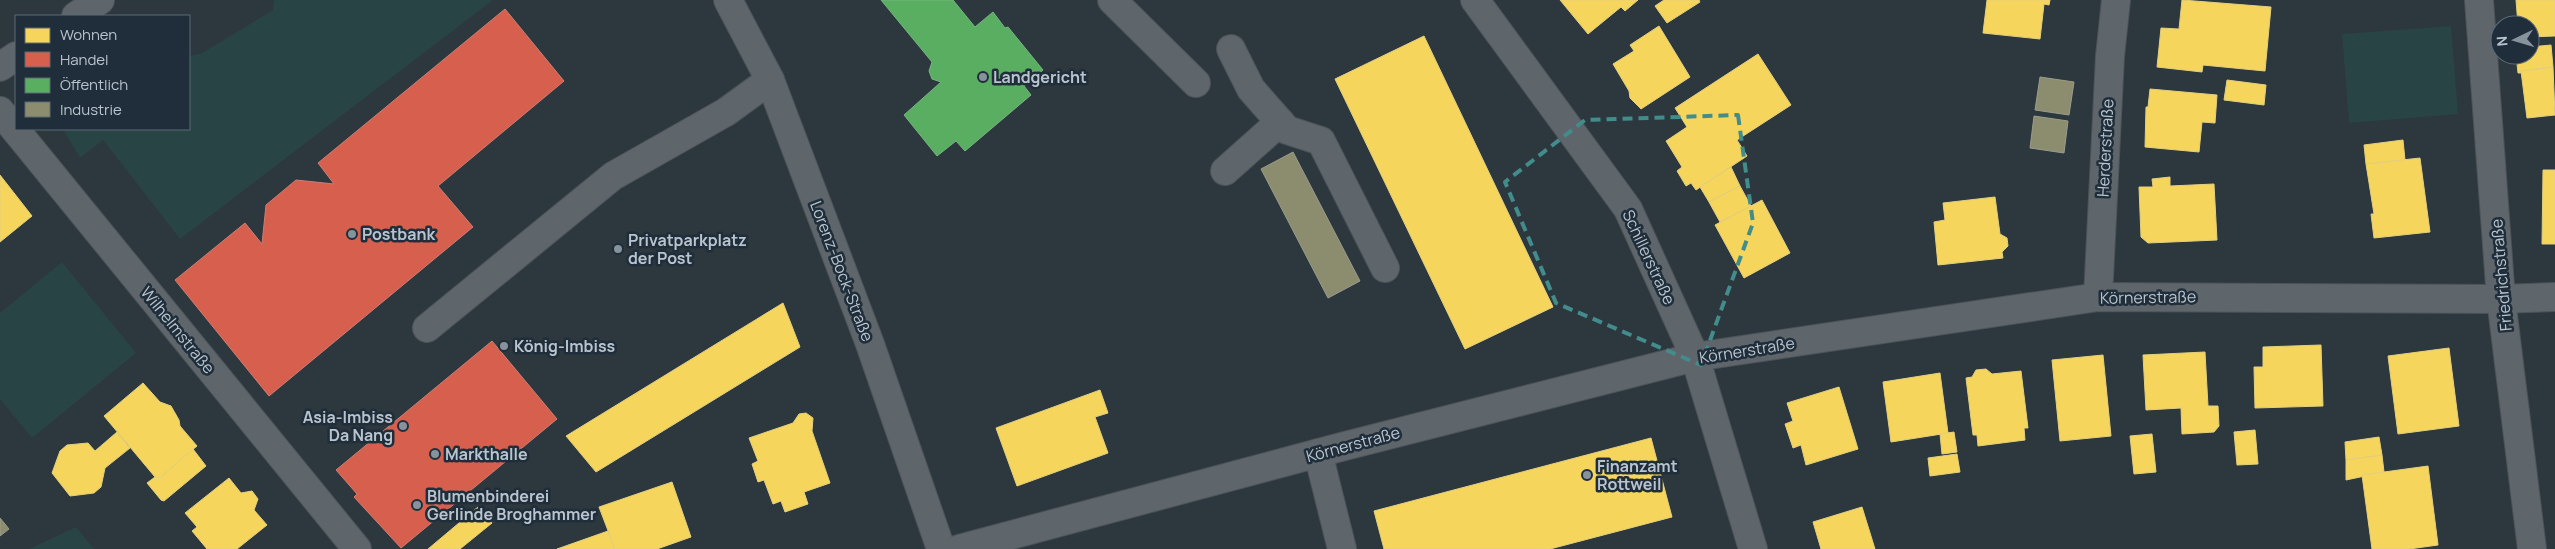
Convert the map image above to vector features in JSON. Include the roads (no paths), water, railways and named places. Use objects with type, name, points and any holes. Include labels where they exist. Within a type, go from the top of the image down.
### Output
[{"type":"street","points":[[78,15],[100,0]]},
{"type":"street","name":"Lorenz-Bock-Straße","points":[[728,0],[770,80],[870,344],[941,549]]},
{"type":"street","points":[[1112,0],[1196,83]]},
{"type":"street","name":"Schillerstraße","points":[[1475,0],[1628,209],[1695,357],[1752,549]]},
{"type":"street","name":"Herderstraße","points":[[2098,297],[2110,56],[2116,0]]},
{"type":"street","name":"Friedrichstraße","points":[[2480,0],[2502,299],[2532,549]]},
{"type":"street","points":[[1231,50],[1252,89],[1287,130],[1321,142],[1385,268]]},
{"type":"street","points":[[0,67],[15,57]]},
{"type":"street","points":[[427,328],[613,176],[726,112],[770,80]]},
{"type":"street","name":"Wilhelmstraße","points":[[0,111],[15,129]]},
{"type":"street","points":[[1225,172],[1280,122]]},
{"type":"street","name":"Wilhelmstraße","points":[[15,130],[357,549]]},
{"type":"street","name":"Körnerstraße","points":[[959,549],[1318,453],[1695,357],[2098,297],[2502,299],[2555,297]]},
{"type":"street","points":[[1318,453],[1342,549]]},
{"type":"place","name":"Landgericht","points":[[983,77]]},
{"type":"place","name":"Postbank","points":[[352,234]]},
{"type":"place","name":"Privatparkplatz der Post","points":[[618,249]]},
{"type":"place","name":"König-Imbiss","points":[[504,346]]},
{"type":"place","name":"Asia-Imbiss Da Nang","points":[[403,426]]},
{"type":"place","name":"Markthalle","points":[[435,454]]},
{"type":"place","name":"Finanzamt Rottweil","points":[[1587,475]]},
{"type":"place","name":"Blumenbinderei Gerlinde Broghammer","points":[[417,505]]}]
